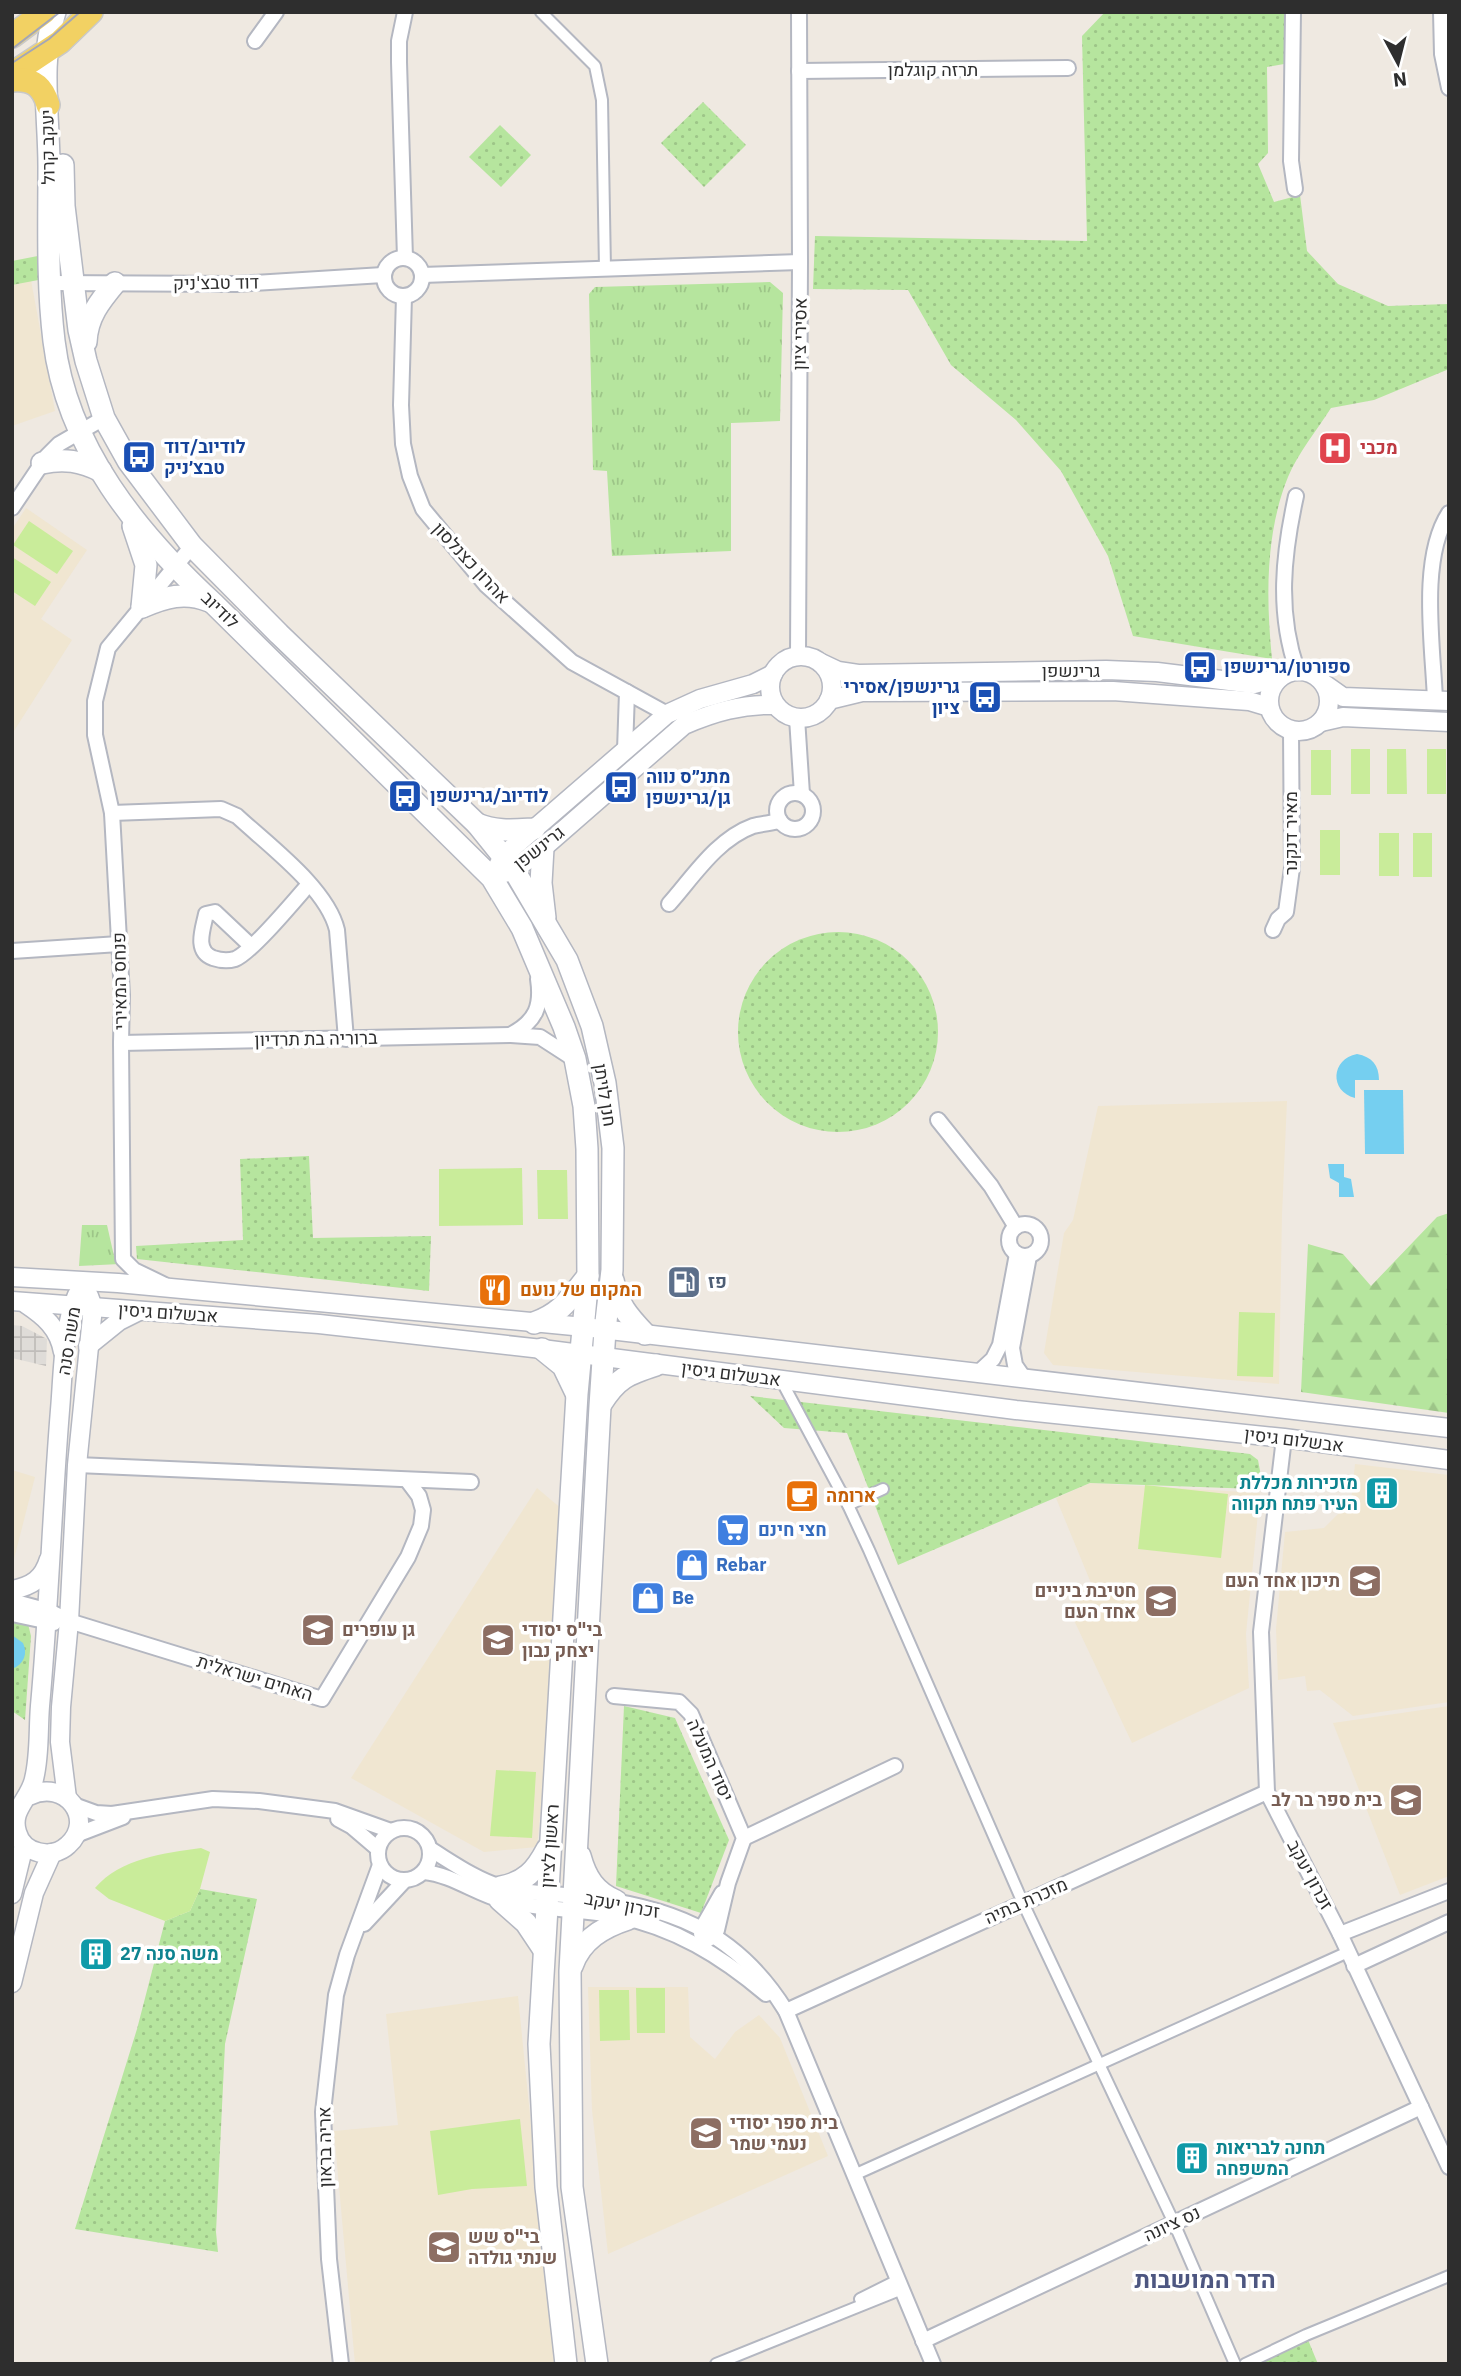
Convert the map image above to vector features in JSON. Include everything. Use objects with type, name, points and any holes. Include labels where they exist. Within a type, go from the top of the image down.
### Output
[{"type":"main road","points":[[12,36],[44,12]]},
{"type":"main road","name":"יעקב קרול","points":[[49,283],[48,105],[57,12]]},
{"type":"main road","points":[[12,74],[53,47],[91,12]]},
{"type":"main road","name":"יעקב קרול","points":[[53,47],[64,206],[74,282]]},
{"type":"main road","points":[[12,80],[29,80],[35,83],[43,91],[48,105]]},
{"type":"main road","name":"לודיוב","points":[[74,282],[79,330],[86,361],[104,418],[128,461],[192,546],[279,634],[477,824],[508,863]]},
{"type":"main road","name":"לודיוב","points":[[49,283],[54,343],[61,376],[79,431],[101,471],[128,511],[175,567],[492,878]]},
{"type":"main road","points":[[86,361],[86,337],[90,318],[97,304],[115,283]]},
{"type":"main road","points":[[42,463],[59,459],[74,461],[101,471]]},
{"type":"main road","points":[[128,511],[143,549],[146,565],[142,607],[176,595],[188,595],[215,604]]},
{"type":"main road","points":[[477,824],[488,829],[538,838],[546,927]]},
{"type":"main road","name":"חנן לויתן","points":[[508,863],[567,960],[592,1026],[605,1083],[613,1149],[612,1270],[594,1329]]},
{"type":"main road","name":"חנן לויתן","points":[[492,878],[522,928],[536,958],[565,1027],[575,1059],[584,1106],[587,1149],[588,1276],[594,1329],[604,1357]]},
{"type":"main road","points":[[612,1270],[616,1297],[625,1312],[645,1334]]},
{"type":"main road","points":[[534,1323],[552,1317],[563,1308],[588,1276]]},
{"type":"main road","name":"ראשון לציון","points":[[566,2364],[545,2175],[538,2044],[577,1394],[581,1354],[594,1329]]},
{"type":"main road","points":[[542,1349],[563,1366],[577,1394]]},
{"type":"main road","name":"ראשון לציון","points":[[597,2364],[572,2188],[570,1971],[604,1357]]},
{"type":"main road","points":[[600,1406],[611,1387],[624,1376],[656,1365]]},
{"type":"main road","points":[[544,1950],[526,1923],[500,1893],[528,1876],[541,1861],[550,1844]]},
{"type":"main road","points":[[577,1847],[591,1883],[605,1896],[616,1901]]},
{"type":"main road","points":[[570,1971],[576,1955],[591,1937],[628,1919]]},
{"type":"street","points":[[255,41],[276,12]]},
{"type":"street","points":[[405,12],[399,41],[405,258]]},
{"type":"street","points":[[541,12],[595,66],[600,82],[605,269]]},
{"type":"street","name":"אסירי ציון","points":[[798,656],[799,12]]},
{"type":"street","points":[[1293,12],[1291,161],[1295,189]]},
{"type":"street","points":[[1441,12],[1442,54],[1449,88]]},
{"type":"street","name":"תרזה קוגלמן","points":[[799,71],[1068,68]]},
{"type":"street","points":[[405,258],[417,264],[422,275],[417,290],[404,296],[393,293],[386,287],[383,275],[393,260],[405,258]]},
{"type":"street","points":[[422,275],[800,262]]},
{"type":"street","name":"דוד טבצ'ניק","points":[[49,283],[236,284],[383,275]]},
{"type":"street","name":"אהרון כצנלסון","points":[[404,296],[401,405],[403,444],[410,476],[423,509],[486,585],[572,662],[667,714]]},
{"type":"street","points":[[12,508],[42,463],[59,444],[104,418]]},
{"type":"street","points":[[1296,496],[1286,543],[1283,577],[1288,644],[1297,670]]},
{"type":"street","points":[[1449,513],[1433,552],[1430,592],[1442,701],[1343,697],[1319,677],[1297,670],[1280,677],[1270,691],[1269,707],[1273,717],[1282,726],[1291,731],[1302,732],[1321,722],[1343,717],[1449,722]]},
{"type":"street","points":[[142,607],[192,546]]},
{"type":"street","name":"פנחס המאירי","points":[[142,607],[108,648],[95,701],[96,735],[112,813],[120,944],[123,1259],[134,1270],[173,1289]]},
{"type":"street","points":[[798,656],[812,658],[821,663],[832,682],[830,700],[818,714],[808,718],[797,718],[783,713],[771,696],[769,685],[772,674],[788,659],[798,656]]},
{"type":"street","name":"גרינשפן","points":[[821,663],[838,671],[859,674],[1106,670],[1157,672],[1254,684],[1280,677]]},
{"type":"street","name":"גרינשפן","points":[[538,838],[625,750],[667,714],[700,699],[753,684],[772,674]]},
{"type":"street","points":[[1321,722],[1328,711],[1330,697],[1326,685]]},
{"type":"street","name":"גרינשפן","points":[[830,700],[862,692],[1114,691],[1249,701],[1269,707]]},
{"type":"street","points":[[625,750],[627,692]]},
{"type":"street","name":"גרינשפן","points":[[492,878],[538,838],[684,725],[712,713],[740,706],[775,705]]},
{"type":"street","points":[[797,718],[802,794]]},
{"type":"street","name":"מאיר דנקנר","points":[[1273,930],[1286,912],[1292,868],[1291,731]]},
{"type":"street","points":[[789,793],[802,794],[813,805],[812,818],[804,827],[791,829],[780,821],[777,808],[783,797],[789,793]]},
{"type":"street","points":[[112,813],[222,809],[237,816],[309,884],[334,916],[346,1039]]},
{"type":"street","points":[[669,904],[713,853],[730,838],[752,827],[780,821]]},
{"type":"street","points":[[251,946],[309,884]]},
{"type":"street","points":[[12,951],[120,944]]},
{"type":"street","points":[[511,1035],[526,1026],[536,1011],[540,995],[536,958]]},
{"type":"street","name":"ברוריה בת תרדיון","points":[[121,1043],[511,1035],[540,1037],[575,1059]]},
{"type":"street","points":[[938,1119],[991,1186],[1016,1227]]},
{"type":"street","points":[[1032,1226],[1041,1239],[1038,1249],[1023,1255],[1013,1251],[1009,1236],[1016,1227],[1032,1226]]},
{"type":"street","points":[[979,1372],[993,1359],[1000,1345],[1023,1255]]},
{"type":"street","points":[[1023,1255],[1012,1348],[1015,1365],[1024,1378]]},
{"type":"street","name":"אבשלום גיסין","points":[[12,1277],[173,1289],[645,1334],[1449,1428]]},
{"type":"street","name":"משה סנה","points":[[29,1796],[37,1756],[49,1617],[64,1364],[72,1306],[83,1281]]},
{"type":"street","name":"משה סנה","points":[[71,1802],[60,1742],[77,1465],[93,1307],[83,1281]]},
{"type":"street","points":[[18,1301],[45,1317],[55,1329],[62,1345],[64,1364]]},
{"type":"street","name":"אבשלום גיסין","points":[[18,1301],[319,1324],[542,1349],[1016,1410],[1284,1438],[1449,1460]]},
{"type":"street","points":[[88,1346],[119,1321],[141,1311]]},
{"type":"street","points":[[780,1380],[848,1505],[1023,1903],[1174,2223],[1235,2364]]},
{"type":"street","name":"זכרון יעקב","points":[[1284,1438],[1261,1632],[1267,1792],[1340,1934],[1449,2167]]},
{"type":"street","points":[[77,1465],[471,1482]]},
{"type":"street","name":"האחים ישראלית","points":[[69,1621],[322,1699],[408,1557],[421,1526],[423,1510],[419,1496],[407,1480]]},
{"type":"street","points":[[848,1505],[883,1489]]},
{"type":"street","points":[[12,1590],[36,1582],[43,1574],[52,1549]]},
{"type":"street","points":[[12,1601],[49,1617]]},
{"type":"street","points":[[12,1614],[69,1621]]},
{"type":"street","name":"יסוד המעלה","points":[[614,1696],[680,1702],[691,1714],[744,1838]]},
{"type":"street","points":[[699,1946],[728,1883],[744,1838],[895,1766]]},
{"type":"street","points":[[71,1802],[79,1825],[70,1844],[52,1853],[41,1853],[24,1844],[17,1833],[15,1823],[21,1803],[29,1796],[49,1790],[96,1813],[141,1811]]},
{"type":"street","name":"מזכרת בתיה","points":[[786,2011],[1267,1792]]},
{"type":"street","points":[[76,1835],[141,1811],[213,1799],[304,1805],[335,1811],[391,1831]]},
{"type":"street","points":[[304,1805],[351,1826],[379,1849]]},
{"type":"street","points":[[407,1828],[415,1830],[428,1841],[429,1866],[416,1878],[404,1881],[390,1877],[380,1865],[379,1849],[384,1837],[391,1831],[407,1828]]},
{"type":"street","points":[[12,1894],[24,1844]]},
{"type":"street","name":"זכרון יעקב","points":[[430,1849],[500,1893]]},
{"type":"street","points":[[12,1983],[34,1893],[52,1853]]},
{"type":"street","name":"אריה בראון","points":[[341,2364],[329,2259],[323,2112],[336,1995],[347,1955],[380,1865]]},
{"type":"street","name":"זכרון יעקב","points":[[424,1872],[448,1877],[476,1892],[574,1903],[616,1901],[659,1911],[708,1931],[755,1970],[786,2011],[933,2364]]},
{"type":"street","name":"אריה בראון","points":[[356,1934],[404,1881]]},
{"type":"street","points":[[1340,1934],[1449,1891]]},
{"type":"street","name":"זכרון יעקב","points":[[574,1903],[663,1929],[699,1946],[744,1976],[786,2011]]},
{"type":"street","points":[[854,2175],[1099,2064],[1351,1959],[1449,1922]]},
{"type":"street","name":"נס ציונה","points":[[923,2341],[1422,2107]]},
{"type":"street","points":[[1245,2364],[1306,2335],[1449,2276]]},
{"type":"street","points":[[716,2364],[900,2285]]},
{"type":"shaded area","points":[[31,280],[55,411],[12,426],[12,285]]},
{"type":"shaded area","points":[[26,508],[87,550],[41,619],[72,640],[12,734],[12,529]]},
{"type":"shaded area","points":[[1287,1101],[1279,1384],[1053,1365],[1044,1353],[1064,1233],[1073,1220],[1098,1106]]},
{"type":"shaded area","points":[[12,1325],[22,1326],[47,1339],[46,1366],[12,1358]]},
{"type":"shaded area","name":"תיכון אחד העם","points":[[1355,1464],[1449,1475],[1449,1702],[1353,1716],[1320,1690],[1307,1691],[1305,1676],[1278,1680],[1276,1629],[1285,1532],[1324,1528],[1351,1501]]},
{"type":"shaded area","points":[[12,1470],[35,1477],[14,1559],[12,1558]]},
{"type":"shaded area","name":"חטיבת ביניים אחד העם","points":[[1090,1483],[1260,1493],[1246,1634],[1249,1688],[1132,1743],[1071,1614],[1072,1589],[1093,1588],[1056,1498]]},
{"type":"shaded area","name":"בי\"ס יסודי יצחק נבון","points":[[537,1488],[570,1516],[537,1847],[484,1852],[351,1778]]},
{"type":"shaded area","name":"בית ספר בר לב","points":[[1449,1706],[1449,1876],[1400,1895],[1333,1723]]},
{"type":"shaded area","name":"בית ספר יסודי נעמי שמר","points":[[588,1987],[688,1987],[690,2037],[715,2059],[735,2032],[759,2015],[780,2038],[828,2156],[608,2254],[592,2110]]},
{"type":"shaded area","name":"בי\"ס שש שנתי גולדה","points":[[518,1996],[555,2364],[355,2364],[334,2131],[398,2125],[386,2014]]},
{"type":"green space","points":[[1105,12],[1284,12],[1284,64],[1267,67],[1268,153],[1258,164],[1274,202],[1300,195],[1307,251],[1338,284],[1388,306],[1449,304],[1449,369],[1374,400],[1331,408],[1292,468],[1280,499],[1271,544],[1268,590],[1272,659],[1133,636],[1108,556],[1061,471],[1016,420],[951,365],[908,290],[813,289],[815,236],[1087,241],[1082,36]]},
{"type":"green space","points":[[703,102],[746,145],[704,187],[661,143]]},
{"type":"green space","points":[[500,125],[531,155],[501,187],[469,157]]},
{"type":"green space","points":[[48,254],[49,278],[12,285],[12,261]]},
{"type":"green space","points":[[770,282],[783,293],[780,421],[731,423],[731,551],[612,556],[607,471],[593,470],[589,294],[595,287]]},
{"type":"green space","points":[[29,521],[73,551],[57,574],[13,545]]},
{"type":"green space","points":[[12,557],[51,582],[35,606],[12,591]]},
{"type":"green space","points":[[1351,749],[1370,749],[1370,794],[1351,794]]},
{"type":"green space","points":[[1387,749],[1406,749],[1407,794],[1387,794]]},
{"type":"green space","points":[[1427,749],[1446,749],[1446,794],[1427,794]]},
{"type":"green space","points":[[1311,750],[1331,750],[1331,795],[1311,795]]},
{"type":"green space","points":[[1320,830],[1340,830],[1340,875],[1320,875]]},
{"type":"green space","points":[[1379,833],[1399,833],[1399,876],[1379,876]]},
{"type":"green space","points":[[1413,833],[1432,833],[1432,877],[1413,877]]},
{"type":"green space","points":[[838,932],[858,934],[876,940],[909,961],[930,994],[936,1012],[936,1052],[930,1070],[909,1103],[876,1124],[858,1130],[838,1132],[818,1130],[800,1124],[767,1103],[746,1070],[740,1052],[738,1032],[740,1012],[746,994],[767,961],[800,940],[818,934]]},
{"type":"green space","points":[[309,1156],[313,1238],[431,1236],[429,1291],[137,1259],[136,1246],[243,1240],[240,1159]]},
{"type":"green space","points":[[522,1168],[523,1225],[439,1226],[439,1169]]},
{"type":"green space","points":[[537,1170],[567,1170],[568,1219],[538,1219]]},
{"type":"green space","points":[[1449,1213],[1449,1413],[1301,1392],[1308,1244],[1343,1254],[1371,1286],[1437,1217]]},
{"type":"green space","points":[[82,1225],[107,1225],[114,1256],[120,1264],[79,1266]]},
{"type":"green space","points":[[1239,1312],[1275,1313],[1273,1377],[1237,1376]]},
{"type":"green space","points":[[750,1396],[1250,1454],[1258,1460],[1263,1487],[1255,1489],[1090,1483],[898,1565],[847,1433],[784,1428]]},
{"type":"green space","points":[[1145,1485],[1228,1494],[1221,1558],[1138,1549]]},
{"type":"green space","points":[[12,1618],[28,1624],[31,1636],[25,1720],[12,1711]]},
{"type":"green space","points":[[624,1706],[675,1718],[729,1840],[701,1913],[616,1886]]},
{"type":"green space","points":[[496,1770],[536,1772],[532,1838],[490,1836]]},
{"type":"green space","points":[[201,1848],[210,1852],[200,1889],[190,1911],[165,1921],[109,1899],[95,1888],[130,1863]]},
{"type":"green space","points":[[200,1889],[257,1899],[225,2044],[216,2232],[218,2252],[75,2229],[137,2029],[165,1921],[190,1911]]},
{"type":"green space","points":[[636,1988],[665,1988],[665,2033],[637,2033]]},
{"type":"green space","points":[[599,1990],[629,1990],[630,2040],[600,2041]]},
{"type":"green space","points":[[520,2119],[527,2186],[472,2189],[438,2195],[430,2131]]},
{"type":"green space","points":[[1306,2335],[1318,2364],[1245,2364]]},
{"type":"water","points":[[1357,1054],[1374,1062],[1379,1080],[1355,1080],[1355,1098],[1341,1089],[1336,1075],[1342,1062]]},
{"type":"water","points":[[1364,1090],[1403,1090],[1404,1154],[1365,1154]]},
{"type":"water","points":[[1328,1164],[1344,1164],[1344,1177],[1351,1179],[1354,1197],[1339,1197],[1339,1183],[1330,1178]]},
{"type":"water","points":[[12,1635],[23,1643],[25,1651],[22,1661],[12,1669]]},
{"type":"tram line","points":[[12,49],[60,12]]},
{"type":"tram line","points":[[12,63],[49,39],[80,12]]},
{"type":"place","name":"מכבי","points":[[1335,448]]},
{"type":"place","name":"לודיוב/דוד טבצ׳ניק","points":[[139,457]]},
{"type":"place","name":"ספורטן/גרינשפן","points":[[1200,667]]},
{"type":"place","name":"גרינשפן/אסירי ציון","points":[[985,697]]},
{"type":"place","name":"מתנ״ס נווה גן/גרינשפן","points":[[621,787]]},
{"type":"place","name":"לודיוב/גרינשפן","points":[[405,796]]},
{"type":"place","name":"פז","points":[[684,1282]]},
{"type":"place","name":"המקום של נועם","points":[[495,1290]]},
{"type":"place","name":"מזכירות מכללת העיר פתח תקווה","points":[[1382,1493]]},
{"type":"place","name":"ארומה","points":[[802,1496]]},
{"type":"place","name":"חצי חינם","points":[[733,1530]]},
{"type":"place","name":"Rebar","points":[[692,1565]]},
{"type":"place","name":"תיכון אחד העם","points":[[1365,1581]]},
{"type":"place","name":"Be","points":[[648,1598]]},
{"type":"place","name":"חטיבת ביניים אחד העם","points":[[1161,1601]]},
{"type":"place","name":"גן עופרים","points":[[318,1630]]},
{"type":"place","name":"בי\"ס יסודי יצחק נבון","points":[[498,1640]]},
{"type":"place","name":"בית ספר בר לב","points":[[1406,1800]]},
{"type":"place","name":"משה סנה 27","points":[[96,1954]]},
{"type":"place","name":"בית ספר יסודי נעמי שמר","points":[[706,2133]]},
{"type":"place","name":"תחנה לבריאות המשפחה","points":[[1192,2158]]},
{"type":"place","name":"בי\"ס שש שנתי גולדה","points":[[444,2247]]},
{"type":"district","name":"הדר המושבות","points":[[1205,2280]]}]
